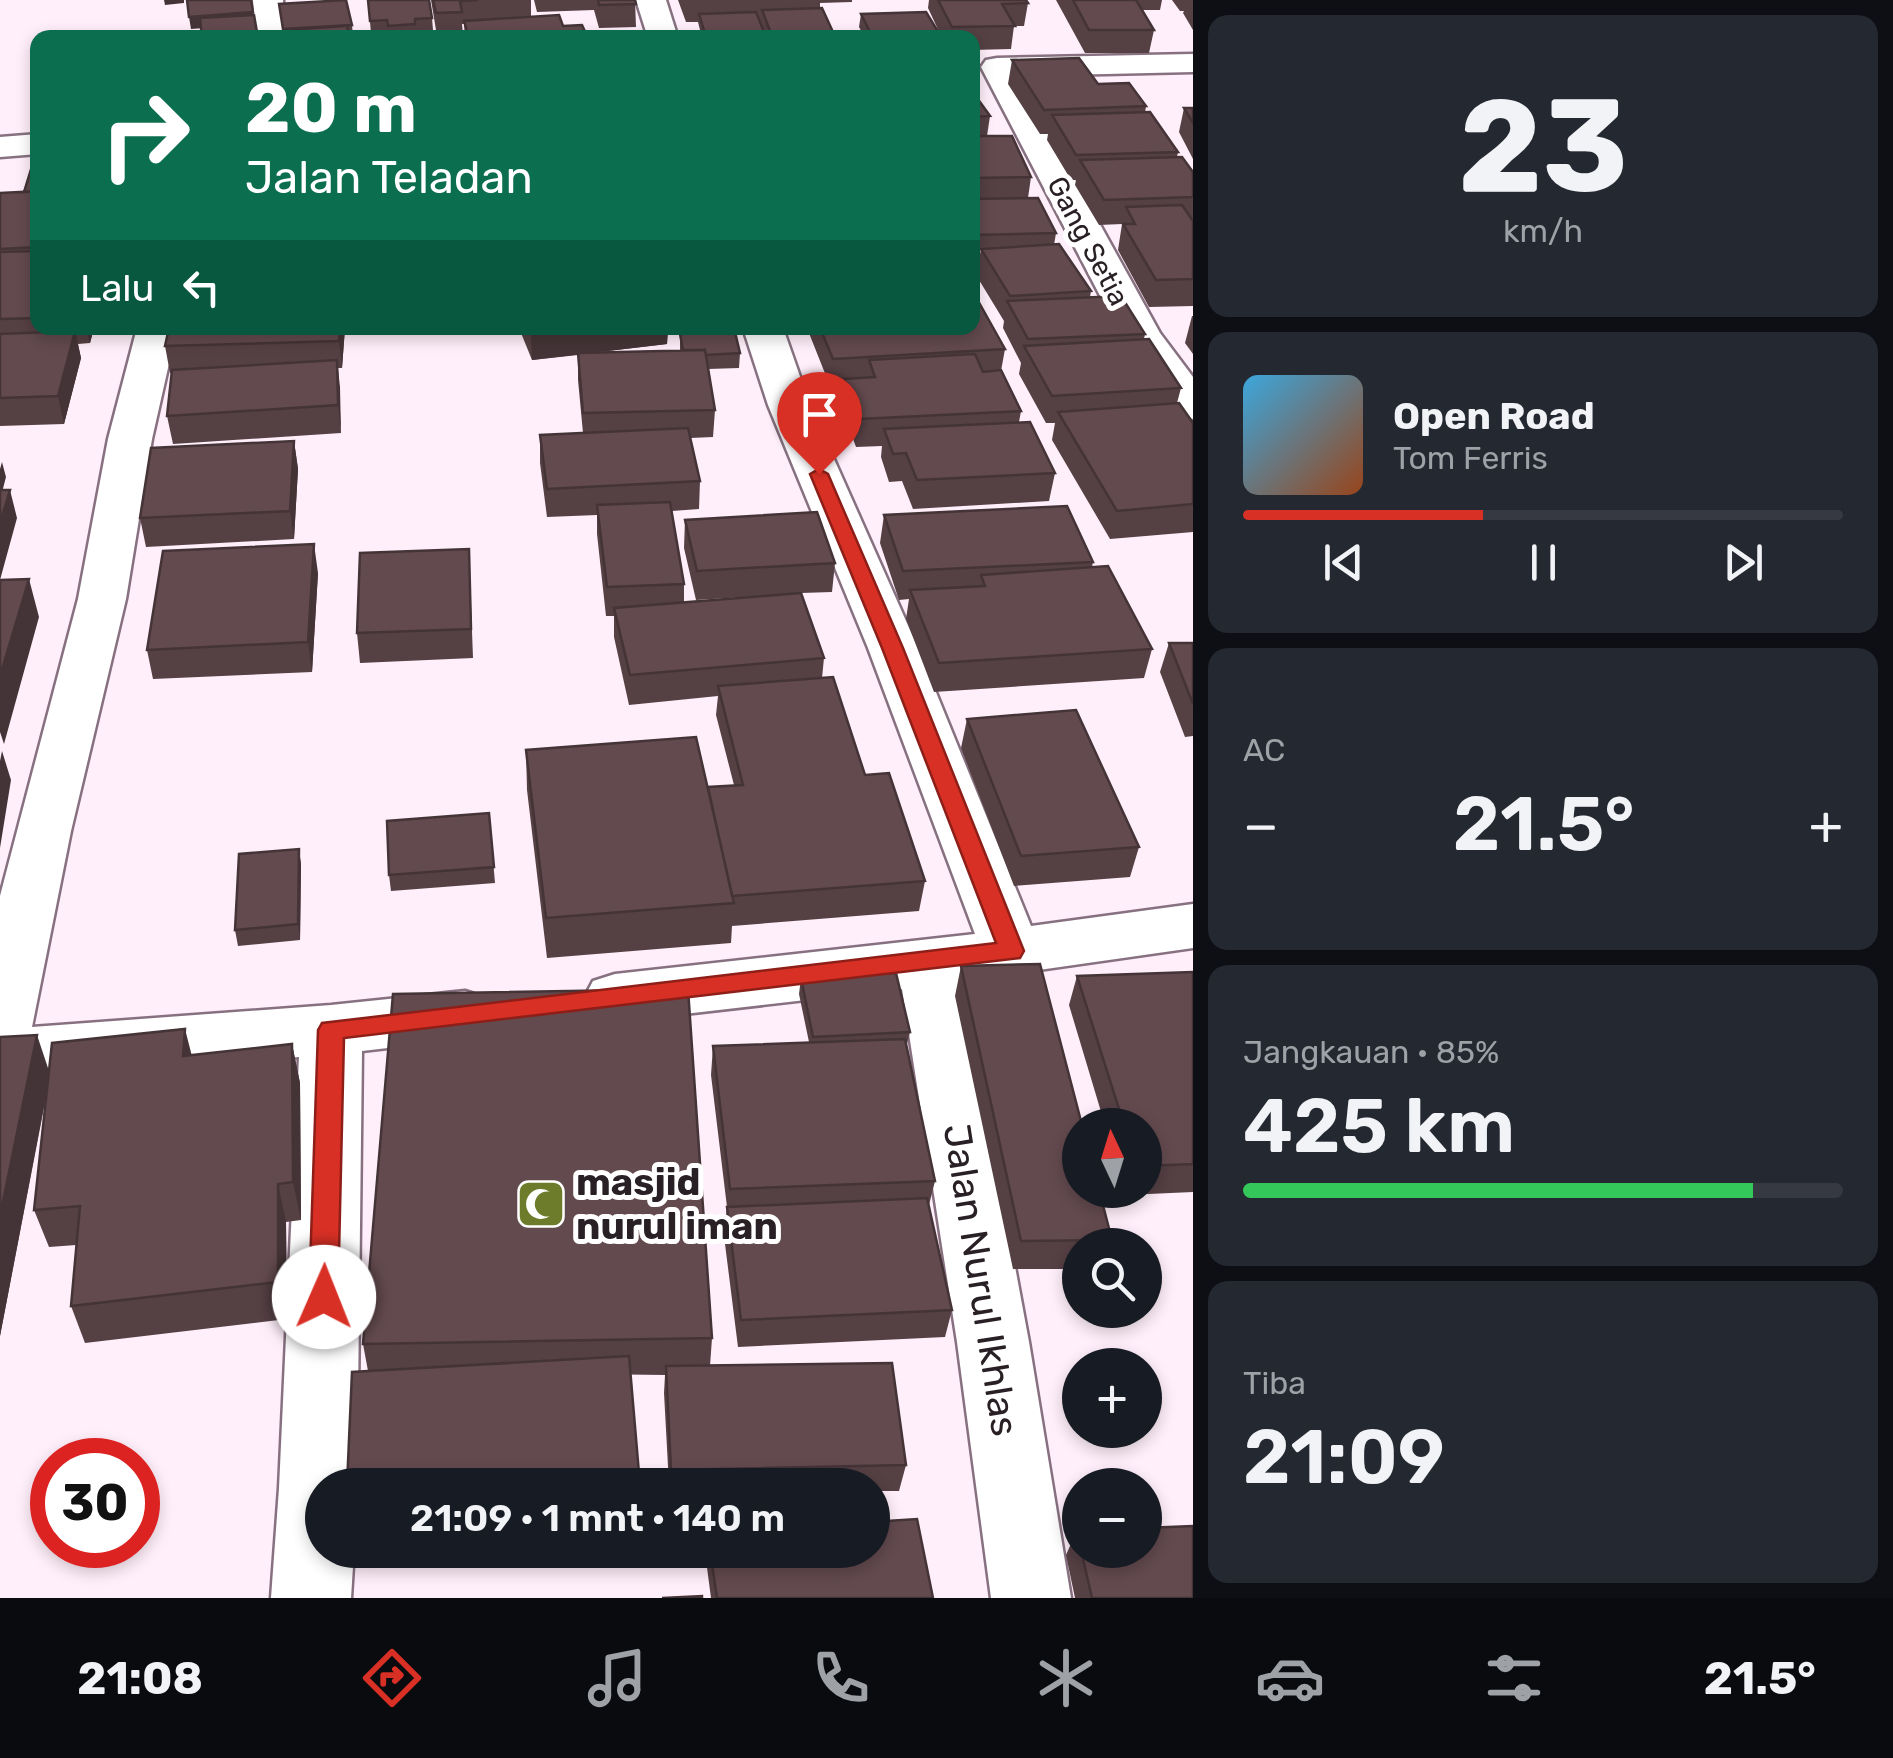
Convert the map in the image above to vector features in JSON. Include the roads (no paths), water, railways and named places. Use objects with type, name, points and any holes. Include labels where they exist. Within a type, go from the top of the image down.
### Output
[{"type":"street","points":[[268,0],[271,30]]},
{"type":"street","points":[[651,0],[660,30]]},
{"type":"street","points":[[985,68],[1193,63]]},
{"type":"street","name":"Gang Setia","points":[[985,68],[1006,91],[1140,336],[1193,406]]},
{"type":"street","points":[[0,147],[30,145]]},
{"type":"street","points":[[0,1031],[44,831],[102,599],[130,439],[155,335]]},
{"type":"street","points":[[764,335],[789,405],[892,648],[1012,951]]},
{"type":"street","points":[[0,1054],[331,1030],[928,963],[1193,926]]},
{"type":"street","name":"Jalan Nurul Ikhlas","points":[[928,963],[993,1342],[1031,1598]]},
{"type":"street","points":[[311,1598],[318,1488],[331,1030]]},
{"type":"place","name":"masjid nurul iman","points":[[541,1204]]}]
